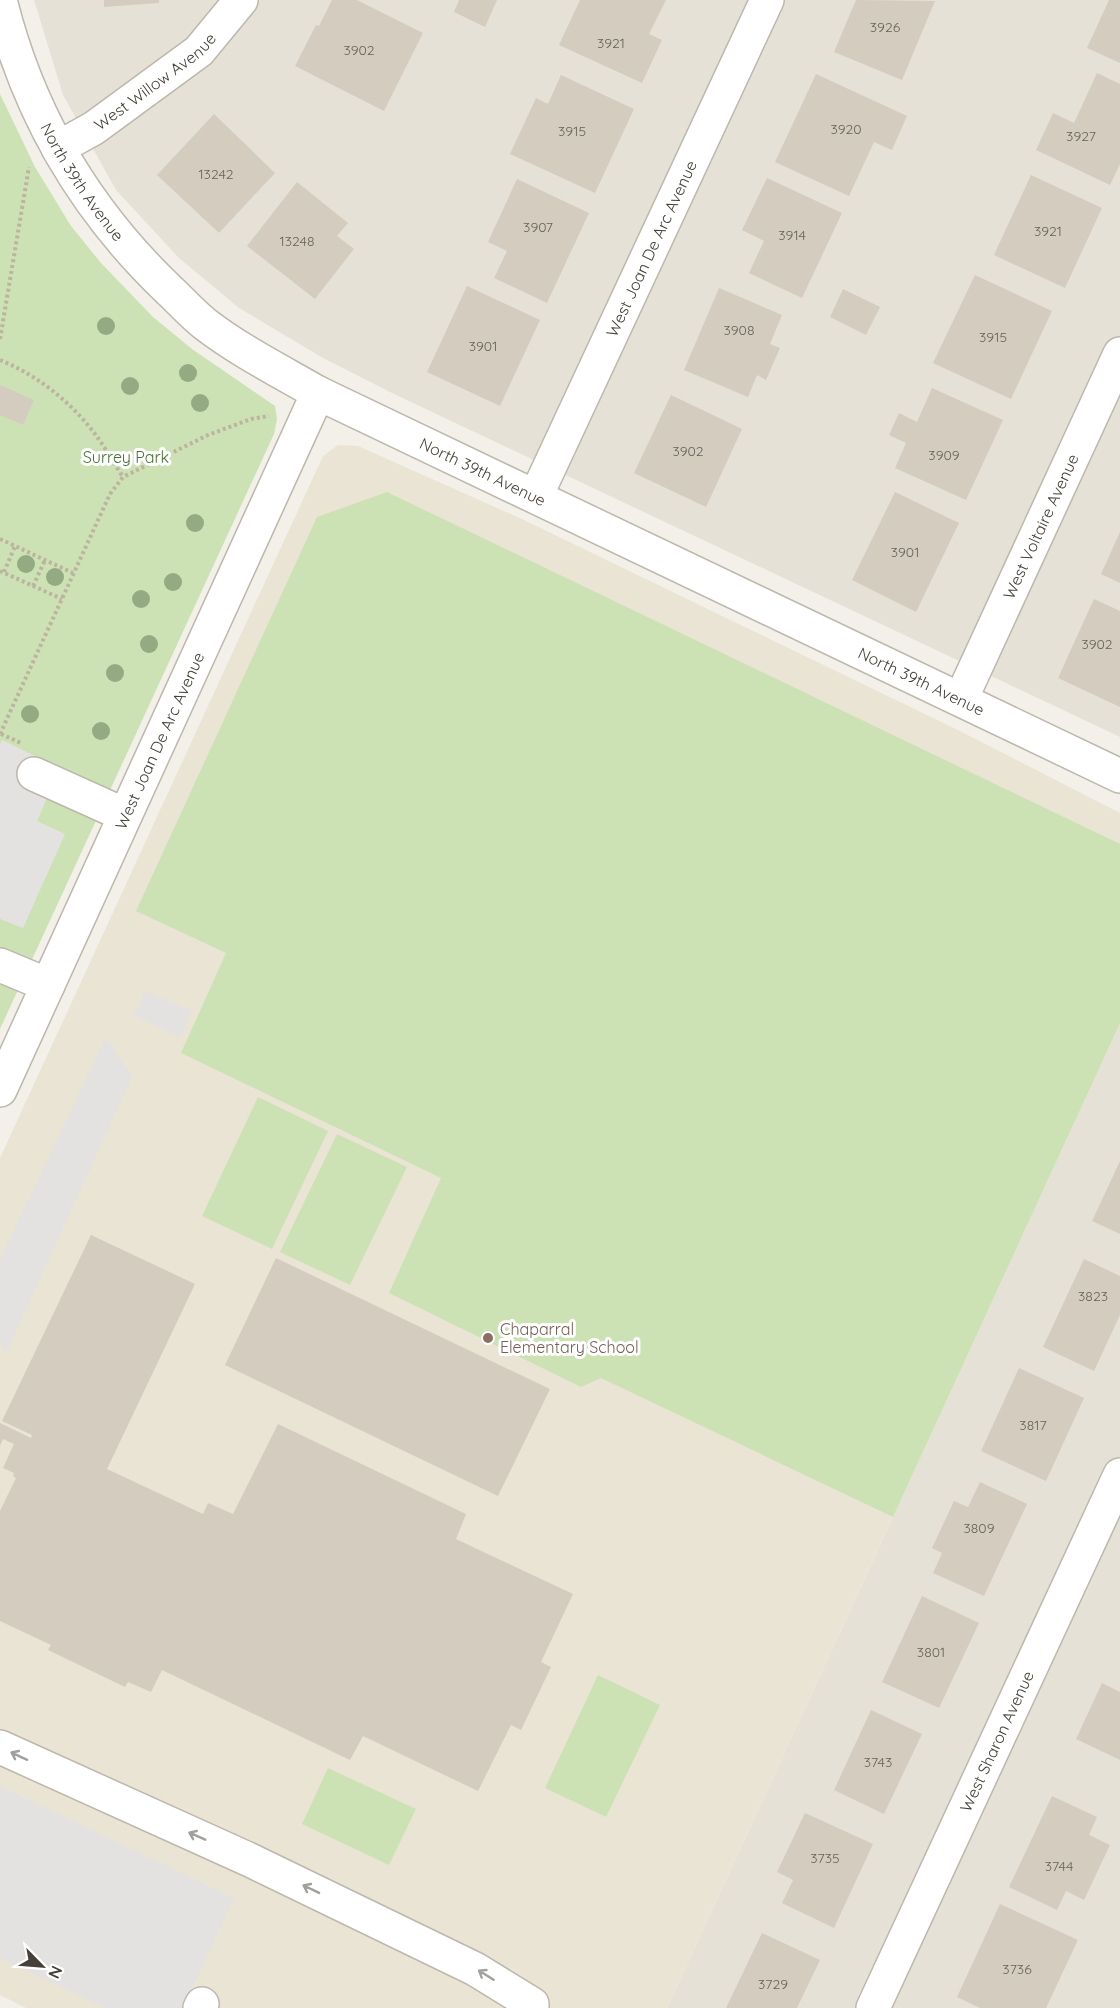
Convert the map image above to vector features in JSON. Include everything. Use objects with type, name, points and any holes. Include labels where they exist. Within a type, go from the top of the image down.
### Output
[{"type":"street","name":"North 39th Avenue","points":[[0,0],[26,83],[58,148],[96,210],[122,242],[205,324],[318,393],[1120,776]]},
{"type":"street","name":"West Willow Avenue","points":[[58,148],[94,128],[199,51],[242,0]]},
{"type":"street","name":"West Joan De Arc Avenue","points":[[536,496],[766,0]]},
{"type":"street","name":"West Voltaire Avenue","points":[[961,699],[1120,354]]},
{"type":"street","name":"West Joan De Arc Avenue","points":[[0,1089],[318,393]]},
{"type":"street","points":[[34,774],[125,815]]},
{"type":"street","points":[[0,965],[48,986]]},
{"type":"street","name":"West Sharon Avenue","points":[[873,2008],[1120,1475]]},
{"type":"street","points":[[0,1747],[250,1860],[476,1969],[532,2004],[532,2008]]},
{"type":"path","points":[[0,339],[29,167]]},
{"type":"path","points":[[0,360],[15,366],[58,395],[94,433],[123,477]]},
{"type":"path","points":[[0,734],[110,494],[123,477],[208,435],[251,419],[269,416]]},
{"type":"path","points":[[0,539],[74,573]]},
{"type":"path","points":[[15,546],[2,572],[62,599]]},
{"type":"path","points":[[33,586],[45,560]]},
{"type":"shaded area","points":[[34,0],[1120,0],[1120,737],[394,394],[323,358],[239,308],[179,258],[116,190],[63,95]]},
{"type":"shaded area","name":"Chaparral Elementary School","points":[[338,445],[358,446],[524,520],[960,731],[1120,813],[1120,1023],[667,2008],[26,2008],[0,1995],[0,1158],[323,456]]},
{"type":"shaded area","points":[[2,740],[60,768],[37,821],[65,834],[23,928],[0,919],[0,744]]},
{"type":"shaded area","points":[[145,991],[192,1011],[180,1037],[134,1016]]},
{"type":"shaded area","points":[[1120,1023],[1120,2008],[667,2008],[893,1517]]},
{"type":"shaded area","points":[[106,1037],[132,1077],[6,1353],[0,1342],[0,1259]]},
{"type":"shaded area","points":[[0,1786],[234,1898],[183,2008],[105,2008],[0,1958]]},
{"type":"green space","name":"Surrey Park","points":[[0,94],[35,167],[71,226],[101,263],[153,317],[192,349],[275,406],[277,419],[274,434],[0,1029]]},
{"type":"green space","points":[[387,492],[1120,844],[1120,1023],[893,1517],[601,1378],[581,1387],[389,1293],[441,1178],[181,1053],[226,953],[136,911],[317,517]]},
{"type":"green space","points":[[258,1097],[328,1131],[272,1249],[202,1216]]},
{"type":"green space","points":[[337,1134],[407,1167],[350,1285],[280,1252]]},
{"type":"green space","points":[[598,1675],[660,1705],[606,1817],[545,1788]]},
{"type":"green space","points":[[328,1768],[416,1809],[389,1865],[302,1824]]},
{"type":"building","points":[[104,0],[159,0],[159,3],[104,7]]},
{"type":"building","points":[[332,0],[357,0],[423,33],[384,111],[295,66]]},
{"type":"building","points":[[459,0],[497,0],[485,27],[454,12]]},
{"type":"building","points":[[580,0],[666,0],[649,34],[662,40],[642,83],[559,45]]},
{"type":"building","points":[[856,0],[935,1],[902,80],[834,52]]},
{"type":"building","points":[[1109,0],[1120,0],[1120,63],[1087,48]]},
{"type":"building","points":[[1097,73],[1120,84],[1120,164],[1110,185],[1036,150],[1053,113],[1074,123]]},
{"type":"building","points":[[816,74],[907,116],[892,150],[874,142],[849,196],[775,162]]},
{"type":"building","points":[[561,75],[634,109],[595,193],[510,154],[536,98],[548,104]]},
{"type":"building","points":[[214,114],[275,173],[219,233],[157,175]]},
{"type":"building","points":[[1031,175],[1102,208],[1065,288],[994,255]]},
{"type":"building","points":[[767,178],[842,213],[802,298],[749,273],[764,241],[742,230]]},
{"type":"building","points":[[517,179],[589,213],[547,303],[494,278],[507,251],[488,242]]},
{"type":"building","points":[[297,182],[348,223],[337,236],[354,249],[315,299],[247,246]]},
{"type":"building","points":[[975,275],[1052,311],[1011,399],[933,363]]},
{"type":"building","points":[[467,286],[540,320],[500,406],[427,372]]},
{"type":"building","points":[[719,288],[782,315],[770,344],[780,348],[766,380],[757,375],[748,397],[684,370]]},
{"type":"building","points":[[843,289],[880,307],[866,335],[830,317]]},
{"type":"building","points":[[0,385],[34,400],[23,425],[0,415]]},
{"type":"building","points":[[932,388],[1003,420],[966,500],[895,468],[906,443],[889,435],[899,413],[917,422]]},
{"type":"building","points":[[671,395],[742,429],[706,507],[634,473]]},
{"type":"building","points":[[895,492],[959,523],[916,612],[852,580]]},
{"type":"building","points":[[1120,532],[1120,583],[1101,574]]},
{"type":"building","points":[[1094,599],[1120,611],[1120,707],[1058,678]]},
{"type":"building","points":[[1120,1161],[1120,1234],[1092,1221]]},
{"type":"building","points":[[91,1235],[195,1284],[107,1469],[203,1514],[208,1503],[233,1514],[278,1424],[466,1514],[456,1539],[573,1594],[541,1662],[551,1667],[521,1730],[511,1725],[478,1791],[363,1736],[350,1760],[162,1670],[151,1692],[128,1682],[125,1687],[48,1650],[51,1645],[0,1621],[0,1511],[16,1478],[13,1476],[14,1473],[3,1468],[14,1444],[3,1439],[0,1446],[0,1423],[31,1438],[32,1435],[2,1421]]},
{"type":"building","points":[[276,1258],[550,1389],[498,1496],[225,1365]]},
{"type":"building","points":[[1084,1259],[1120,1276],[1120,1315],[1094,1371],[1043,1347]]},
{"type":"building","points":[[1019,1368],[1084,1398],[1046,1481],[981,1451]]},
{"type":"building","points":[[980,1482],[1027,1504],[984,1596],[933,1573],[942,1553],[932,1548],[954,1501],[968,1507]]},
{"type":"building","points":[[922,1596],[979,1623],[939,1708],[882,1682]]},
{"type":"building","points":[[1102,1683],[1120,1692],[1120,1760],[1076,1739]]},
{"type":"building","points":[[871,1710],[922,1734],[884,1814],[834,1790]]},
{"type":"building","points":[[1052,1796],[1097,1817],[1089,1835],[1110,1845],[1084,1900],[1066,1891],[1057,1910],[1009,1887]]},
{"type":"building","points":[[805,1813],[873,1844],[834,1928],[782,1903],[793,1880],[777,1872]]},
{"type":"building","points":[[1000,1904],[1078,1940],[1046,2008],[980,2008],[957,1997]]},
{"type":"building","points":[[762,1933],[820,1960],[797,2008],[726,2008]]},
{"type":"place","name":"Chaparral Elementary School","points":[[488,1338]]}]
